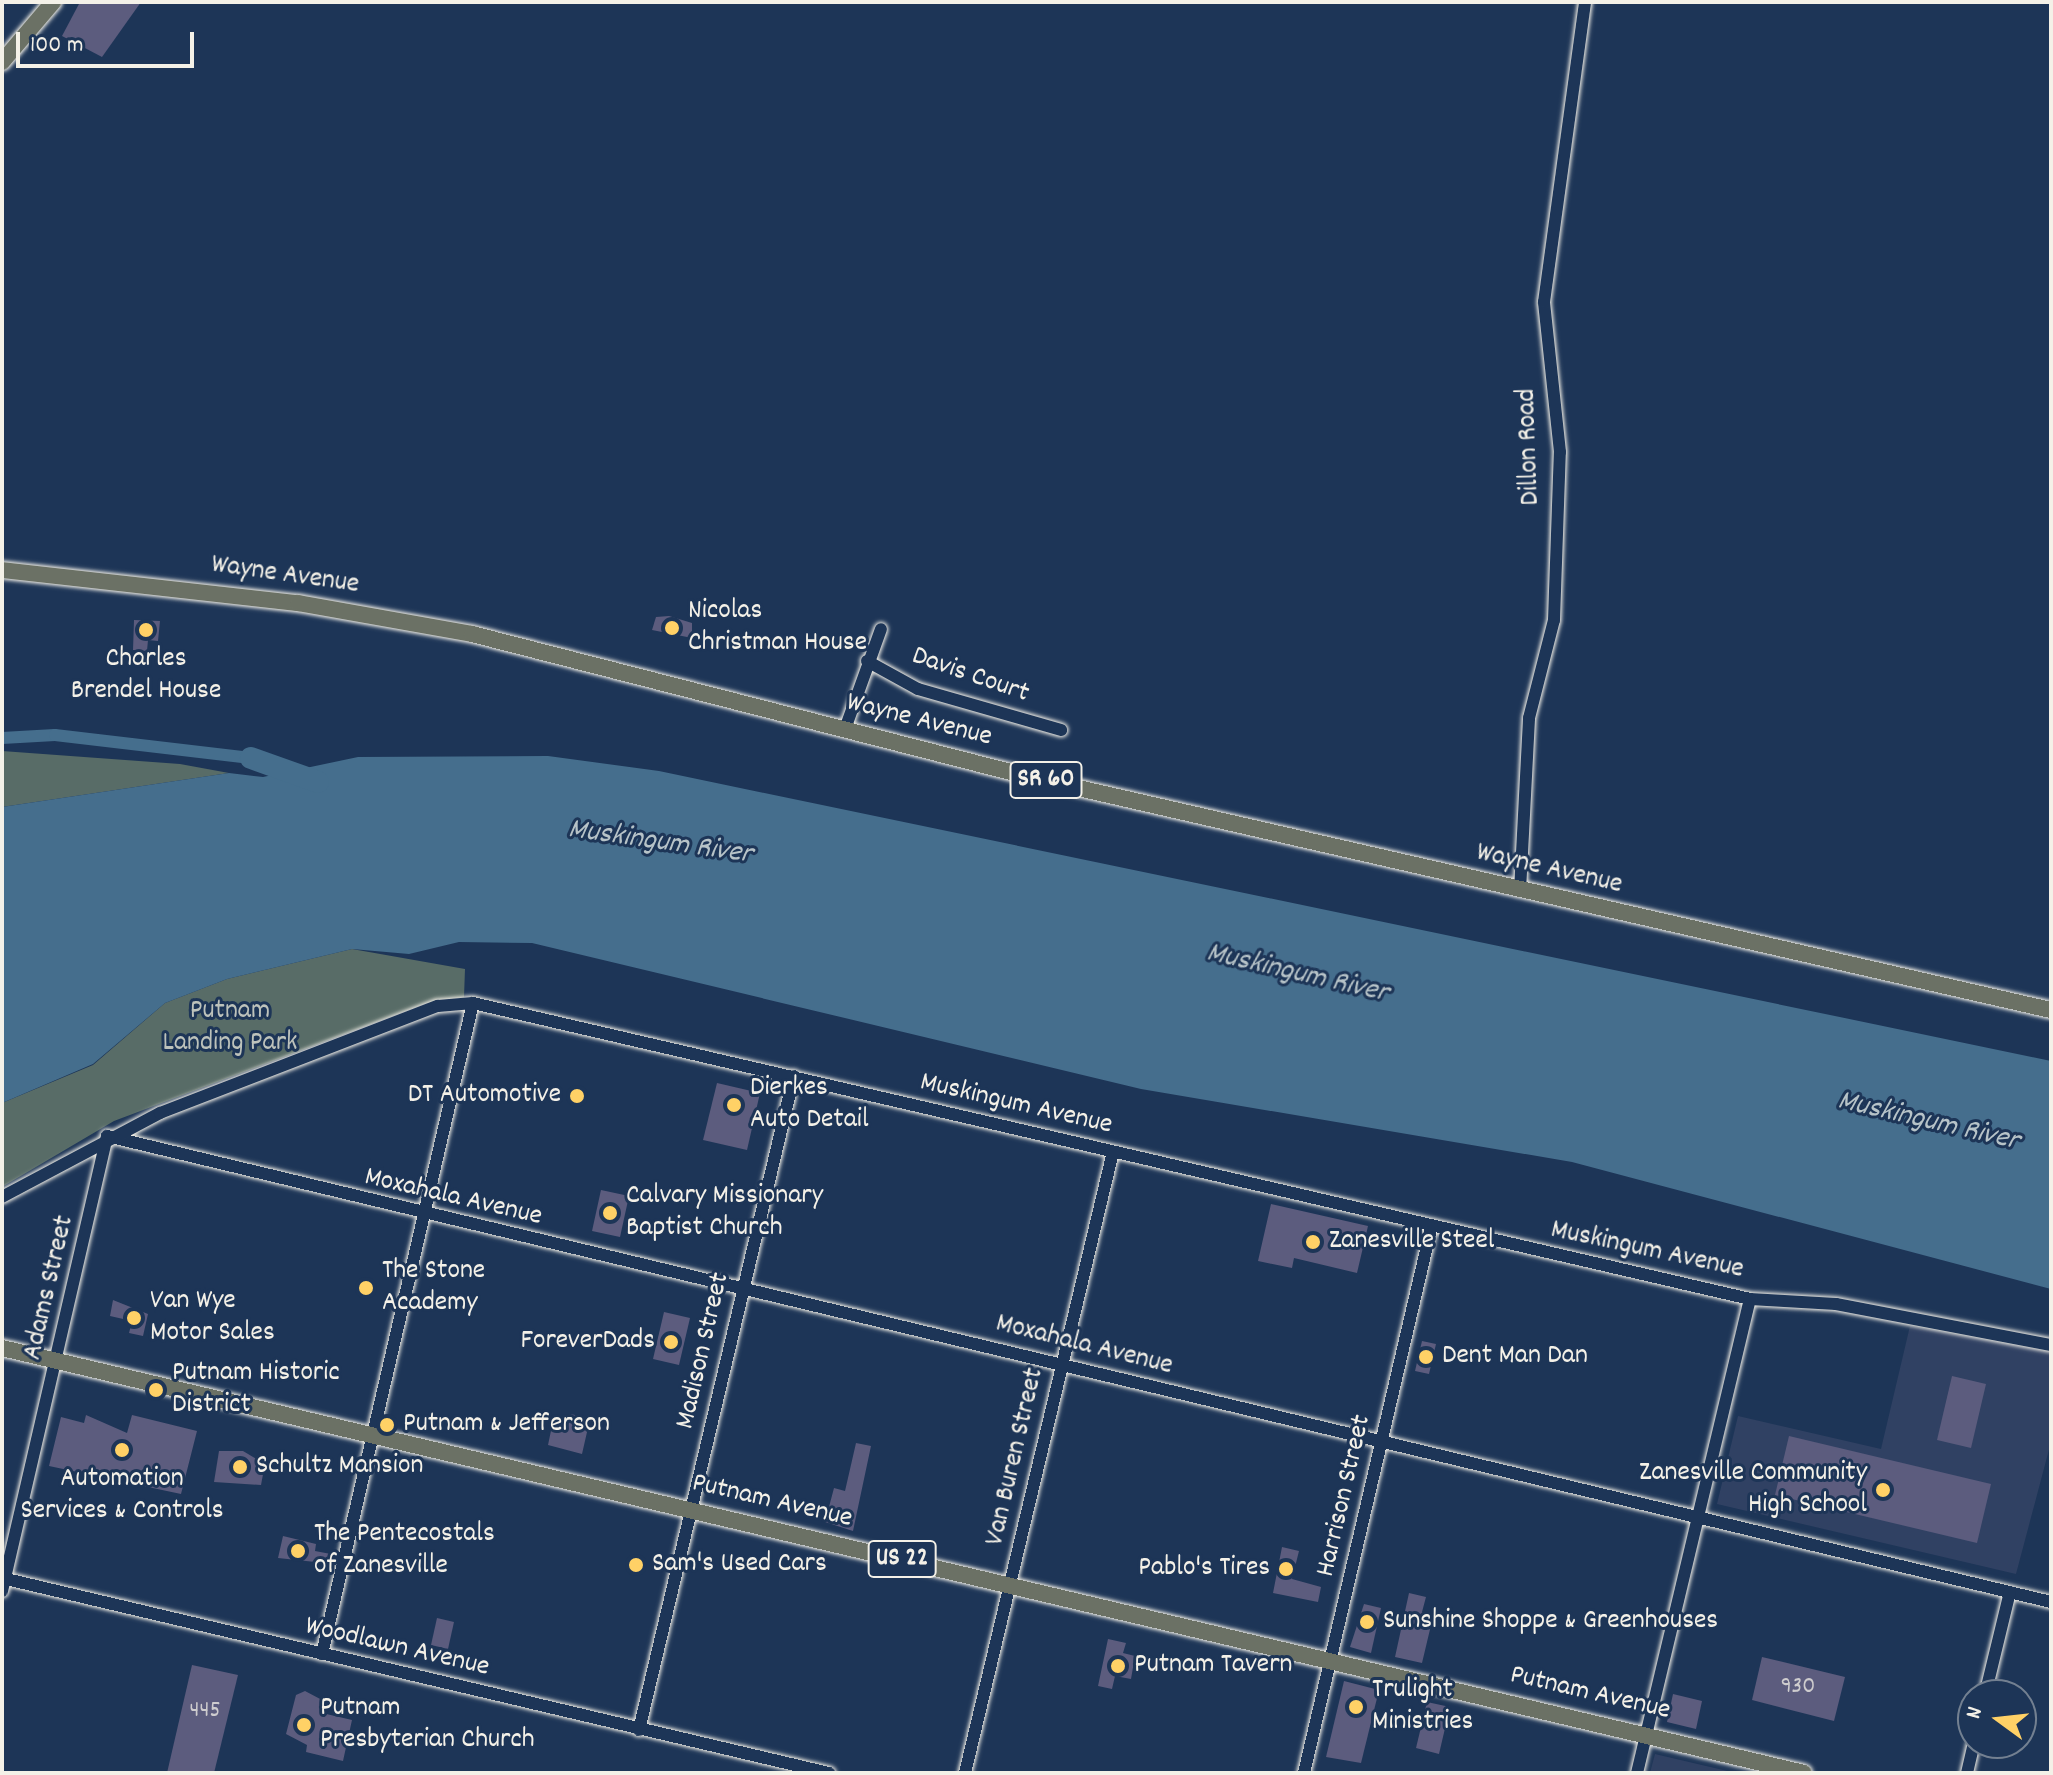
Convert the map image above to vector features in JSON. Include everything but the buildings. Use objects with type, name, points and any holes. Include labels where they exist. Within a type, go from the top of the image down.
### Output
[{"type":"main road","points":[[2,62],[53,2]]},
{"type":"main road","name":"Wayne Avenue","points":[[2,570],[369,614],[1520,891],[2051,1010]]},
{"type":"main road","name":"Putnam Avenue","points":[[2,1348],[1805,1772]]},
{"type":"street","name":"Dillon Road","points":[[1520,891],[1529,718],[1554,620],[1560,452],[1545,287],[1585,2]]},
{"type":"street","points":[[845,729],[881,629]]},
{"type":"street","name":"Davis Court","points":[[867,661],[918,689],[1061,730]]},
{"type":"street","points":[[322,1654],[473,1003]]},
{"type":"street","name":"Muskingum Avenue","points":[[2,1197],[107,1136],[438,1006],[473,1003],[794,1076],[1431,1229],[1750,1299],[1836,1304],[2051,1345]]},
{"type":"street","name":"Madison Street","points":[[639,1730],[794,1076]]},
{"type":"street","name":"Moxahala Avenue","points":[[107,1136],[424,1215],[744,1288],[2051,1602]]},
{"type":"street","name":"Adams Street","points":[[3,1583],[107,1136]]},
{"type":"street","name":"Van Buren Street","points":[[965,1773],[1113,1152]]},
{"type":"street","name":"Harrison Street","points":[[1304,1773],[1431,1229]]},
{"type":"street","points":[[1637,1773],[1750,1299]]},
{"type":"street","name":"Woodlawn Avenue","points":[[3,1583],[829,1773]]},
{"type":"street","points":[[1989,1679],[2010,1592]]},
{"type":"shaded area","points":[[1910,1326],[2051,1352],[2051,1442],[2016,1574],[1717,1504],[1738,1416],[1881,1449]]},
{"type":"shaded area","points":[[1655,1754],[1736,1773],[1650,1773]]},
{"type":"green space","points":[[2,751],[180,764],[229,773],[2,807]]},
{"type":"green space","name":"Putnam Landing Park","points":[[352,949],[465,969],[464,997],[427,1003],[114,1121],[2,1187],[2,1103],[93,1065],[165,1003],[227,979]]},
{"type":"water","points":[[548,756],[659,771],[2051,1061],[2051,1289],[1572,1162],[1141,1089],[532,943],[459,942],[409,954],[352,949],[227,979],[165,1003],[93,1064],[2,1103],[2,807],[229,773],[263,777],[358,757]]},
{"type":"waterway","points":[[2,738],[55,735],[251,758]]},
{"type":"waterway","name":"Muskingum River","points":[[251,758],[318,782]]},
{"type":"place","name":"Nicolas Christman House","points":[[672,628]]},
{"type":"place","name":"Charles Brendel House","points":[[146,630]]},
{"type":"place","name":"DT Automotive","points":[[577,1096]]},
{"type":"place","name":"Dierkes Auto Detail","points":[[734,1105]]},
{"type":"place","name":"Calvary Missionary Baptist Church","points":[[610,1213]]},
{"type":"place","name":"Zanesville Steel","points":[[1313,1242]]},
{"type":"place","name":"The Stone Academy","points":[[366,1288]]},
{"type":"place","name":"Van Wye Motor Sales","points":[[134,1318]]},
{"type":"place","name":"ForeverDads","points":[[671,1342]]},
{"type":"place","name":"Dent Man Dan","points":[[1426,1357]]},
{"type":"place","name":"Putnam Historic District","points":[[156,1390]]},
{"type":"place","name":"Putnam & Jefferson","points":[[387,1425]]},
{"type":"place","name":"Automation Services & Controls","points":[[122,1450]]},
{"type":"place","name":"Schultz Mansion","points":[[240,1467]]},
{"type":"place","name":"Zanesville Community High School","points":[[1883,1490]]},
{"type":"place","name":"The Pentecostals of Zanesville","points":[[298,1551]]},
{"type":"place","name":"Sam's Used Cars","points":[[636,1565]]},
{"type":"place","name":"Pablo's Tires","points":[[1286,1569]]},
{"type":"place","name":"Sunshine Shoppe & Greenhouses","points":[[1367,1622]]},
{"type":"place","name":"Putnam Tavern","points":[[1118,1666]]},
{"type":"place","name":"Trulight Ministries","points":[[1356,1707]]},
{"type":"place","name":"Putnam Presbyterian Church","points":[[304,1725]]}]
